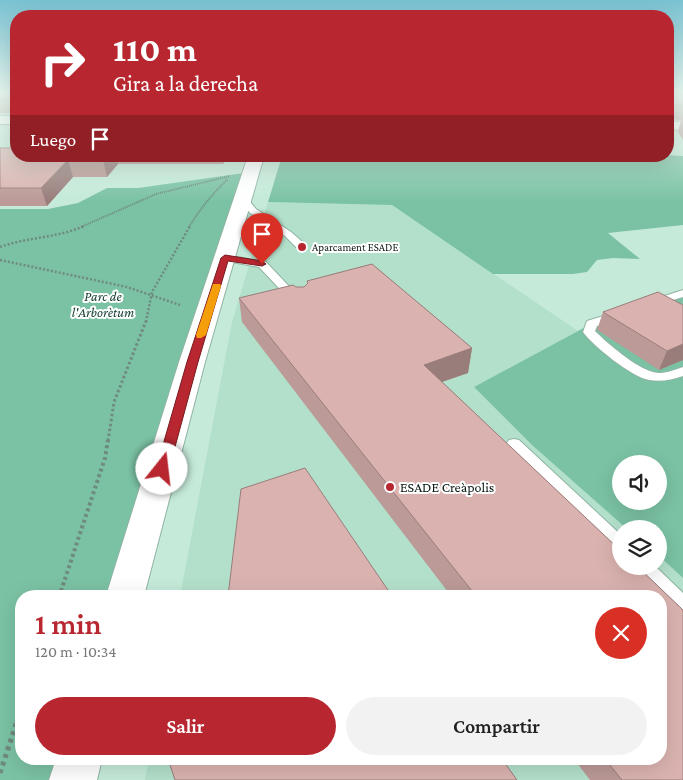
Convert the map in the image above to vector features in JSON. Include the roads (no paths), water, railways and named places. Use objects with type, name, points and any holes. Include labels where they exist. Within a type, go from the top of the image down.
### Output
[{"type":"main road","points":[[127,590],[192,362],[254,162]]},
{"type":"main road","points":[[73,780],[77,765]]},
{"type":"lane","points":[[245,194],[247,204],[253,211],[282,229],[302,247]]},
{"type":"lane","points":[[225,258],[262,264],[301,306]]},
{"type":"lane","points":[[683,293],[591,324],[589,332],[608,351],[648,376],[668,377],[683,371]]},
{"type":"lane","points":[[657,302],[674,312]]},
{"type":"lane","points":[[514,444],[612,537]]},
{"type":"lane","points":[[651,575],[683,605]]},
{"type":"place","name":"Aparcament ESADE","points":[[302,247]]},
{"type":"place","name":"ESADE Creàpolis","points":[[390,487]]},
{"type":"park label","name":"Parc de l'Arborètum","points":[[103,304]]}]
